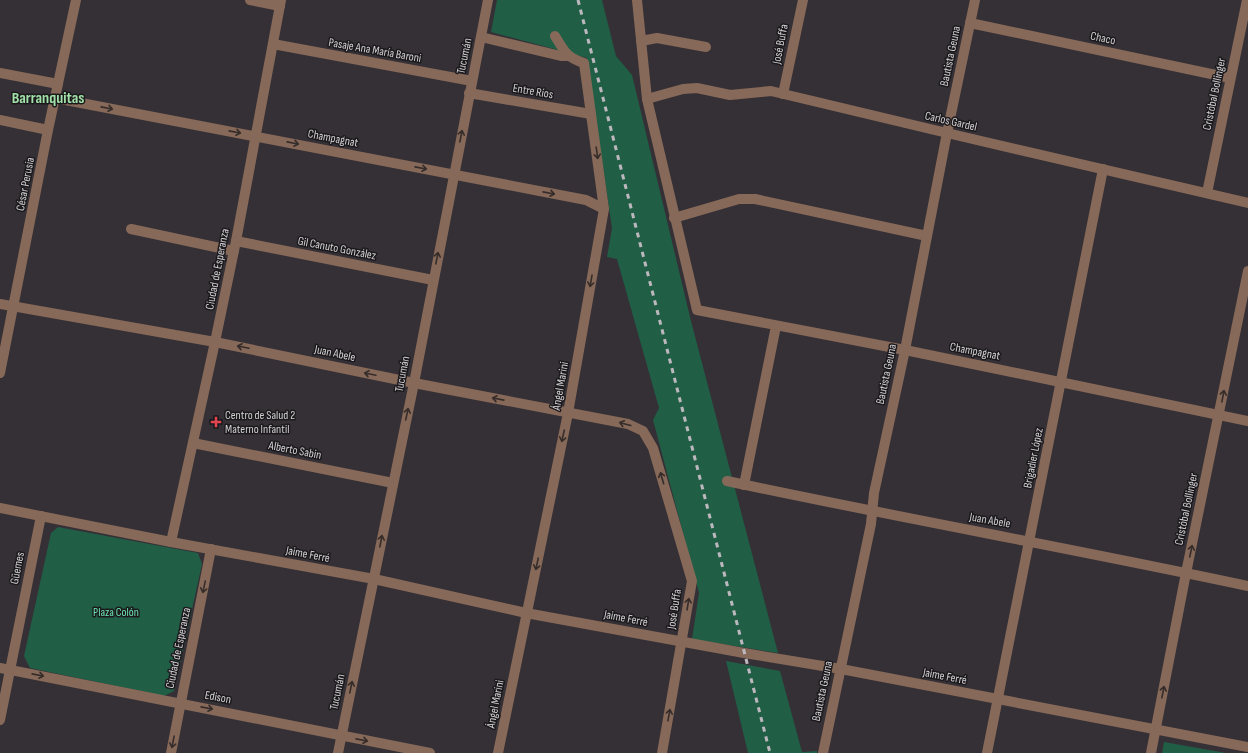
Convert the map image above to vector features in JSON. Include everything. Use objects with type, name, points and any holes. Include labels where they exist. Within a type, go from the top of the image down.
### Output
[{"type":"street","name":"César Perusia","points":[[0,373],[48,130],[76,0]]},
{"type":"street","points":[[250,0],[281,3]]},
{"type":"street","name":"Tucumán","points":[[338,753],[414,383],[488,0]]},
{"type":"street","points":[[638,0],[647,99],[674,218],[739,199],[755,199],[927,236]]},
{"type":"street","name":"José Buffa","points":[[783,94],[802,0]]},
{"type":"street","name":"Bautista Geuna","points":[[823,753],[872,512],[874,493],[905,350],[947,133],[975,0]]},
{"type":"street","name":"Cristóbal Bollinger","points":[[1207,193],[1247,0]]},
{"type":"street","name":"Ciudad de Esperanza","points":[[171,542],[235,246],[281,3]]},
{"type":"street","name":"Chaco","points":[[970,23],[1230,78]]},
{"type":"street","name":"Ángel Marini","points":[[498,753],[568,413],[604,209],[584,63],[574,60],[564,51],[555,36]]},
{"type":"street","points":[[481,37],[561,56],[570,56]]},
{"type":"street","points":[[641,41],[657,38],[706,47]]},
{"type":"street","name":"Pasaje Ana María Baroni","points":[[273,44],[472,81]]},
{"type":"street","points":[[0,73],[58,84]]},
{"type":"street","name":"Carlos Gardel","points":[[647,99],[683,89],[696,88],[730,94],[771,91],[1248,202]]},
{"type":"street","name":"Entre Ríos","points":[[470,93],[591,114]]},
{"type":"street","name":"Champagnat","points":[[55,98],[586,200],[604,209]]},
{"type":"street","points":[[0,120],[48,130]]},
{"type":"street","name":"Brigadier López","points":[[987,753],[1103,169]]},
{"type":"street","name":"Champagnat","points":[[674,218],[696,310],[1061,381],[1248,421]]},
{"type":"street","name":"Gil Canuto González","points":[[131,229],[433,280]]},
{"type":"street","name":"Cristóbal Bollinger","points":[[1151,753],[1186,573],[1248,272]]},
{"type":"street","name":"Juan Abele","points":[[0,304],[215,342],[414,383],[628,424],[643,431],[653,448]]},
{"type":"street","points":[[744,485],[776,326]]},
{"type":"street","name":"Alberto Sabin","points":[[192,443],[393,482]]},
{"type":"street","name":"José Buffa","points":[[653,448],[692,581],[662,753]]},
{"type":"street","name":"Juan Abele","points":[[727,482],[872,512],[1030,541],[1248,586]]},
{"type":"street","name":"Jaime Ferré","points":[[0,508],[171,542],[374,579],[526,613],[682,642],[841,669],[1248,747]]},
{"type":"street","name":"Güemes","points":[[0,720],[5,669],[41,516]]},
{"type":"street","name":"Ciudad de Esperanza","points":[[170,753],[211,549]]},
{"type":"street","name":"Edison","points":[[5,669],[430,753]]},
{"type":"green space","points":[[497,0],[602,0],[616,56],[632,75],[691,321],[778,653],[692,639],[699,593],[653,420],[659,408],[617,259],[607,257],[612,228],[587,58],[491,32]]},
{"type":"green space","name":"Plaza Colón","points":[[58,527],[198,553],[202,564],[174,691],[164,696],[30,668],[24,656],[51,533]]},
{"type":"green space","points":[[726,661],[780,671],[802,752],[817,751],[817,753],[748,753]]},
{"type":"green space","points":[[1164,742],[1226,753],[1162,753]]},
{"type":"railway","points":[[578,0],[770,753]]},
{"type":"place","name":"Centro de Salud 2 Materno Infantil","points":[[216,422]]},
{"type":"district","name":"Barranquitas","points":[[48,97]]}]
